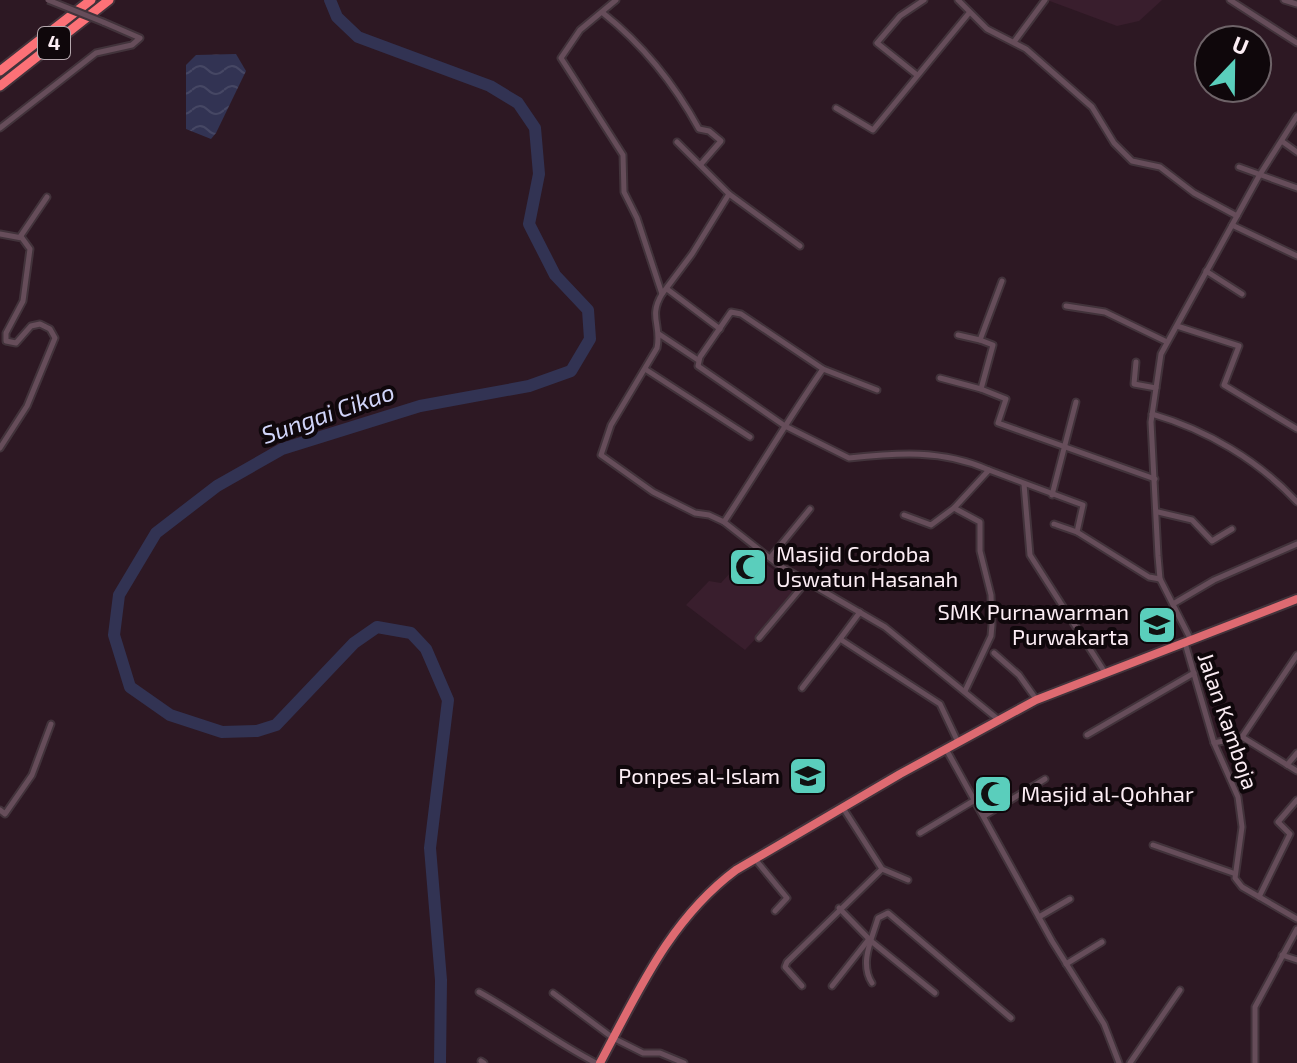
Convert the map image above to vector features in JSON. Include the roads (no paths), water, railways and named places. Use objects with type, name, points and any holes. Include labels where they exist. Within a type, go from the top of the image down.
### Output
[{"type":"highway","name":"4","points":[[0,71],[91,0]]},
{"type":"highway","name":"4","points":[[0,86],[109,0]]},
{"type":"highway","points":[[598,1063],[685,916],[711,889],[755,858],[900,774],[948,753],[958,742],[1036,700],[1104,671],[1295,603]]},
{"type":"street","points":[[0,128],[96,53],[132,45],[140,38],[48,0]]},
{"type":"street","points":[[616,0],[580,30],[561,58],[623,155],[624,192],[664,292],[720,329]]},
{"type":"street","points":[[917,75],[877,43],[900,16],[924,0]]},
{"type":"street","points":[[958,0],[969,13],[998,36],[1014,42],[1092,107],[1114,143],[1132,161],[1160,167],[1194,193],[1237,216]]},
{"type":"street","points":[[1014,42],[1045,0]]},
{"type":"street","points":[[1230,0],[1297,43]]},
{"type":"street","points":[[1284,0],[1297,4]]},
{"type":"street","points":[[603,13],[628,33],[653,62],[699,129],[709,131],[721,141],[701,164]]},
{"type":"street","points":[[836,108],[872,130],[969,13]]},
{"type":"street","points":[[1054,524],[1077,532],[1149,577],[1160,579],[1152,414],[1161,354],[1259,176],[1297,116]]},
{"type":"street","points":[[677,142],[729,194],[800,246]]},
{"type":"street","points":[[1283,142],[1297,152]]},
{"type":"street","points":[[1239,167],[1297,188]]},
{"type":"street","points":[[729,194],[654,308],[657,348],[611,425],[601,455],[653,492],[695,513],[724,522],[806,582],[896,635],[1000,721]]},
{"type":"street","points":[[20,237],[47,197]]},
{"type":"street","points":[[1232,225],[1297,256]]},
{"type":"street","points":[[0,234],[20,237],[30,245],[23,301],[6,333],[6,341],[16,343],[31,326],[40,324],[50,329],[55,338],[27,406],[0,448]]},
{"type":"street","points":[[1206,271],[1242,294]]},
{"type":"street","points":[[980,340],[1002,281]]},
{"type":"street","points":[[1066,306],[1105,312],[1167,342]]},
{"type":"street","points":[[698,360],[731,312],[736,312],[823,369],[877,390]]},
{"type":"street","points":[[1177,326],[1239,346],[1224,385],[1297,429]]},
{"type":"street","points":[[658,334],[698,360],[700,369],[785,426],[849,458],[865,453],[885,457],[934,454],[989,470],[1083,506],[1077,532]]},
{"type":"street","points":[[958,335],[993,345],[981,389]]},
{"type":"street","points":[[1136,362],[1134,384],[1156,388]]},
{"type":"street","points":[[645,369],[750,437]]},
{"type":"street","points":[[724,522],[823,369]]},
{"type":"street","points":[[940,378],[1005,398],[999,424],[1155,479]]},
{"type":"street","points":[[1052,495],[1076,402]]},
{"type":"street","points":[[1152,414],[1185,426],[1250,459],[1297,502]]},
{"type":"street","points":[[904,515],[928,526],[954,508],[989,470]]},
{"type":"street","points":[[1024,484],[1030,555],[1104,671]]},
{"type":"street","points":[[954,508],[980,522],[980,551],[993,610],[991,636],[965,691]]},
{"type":"street","points":[[770,558],[810,509]]},
{"type":"street","points":[[1158,512],[1192,520],[1212,541],[1232,529]]},
{"type":"street","points":[[1173,604],[1214,580],[1297,544]]},
{"type":"street","name":"Jalan Kamboja","points":[[1160,579],[1188,641],[1214,743],[1233,781],[1241,814],[1233,873]]},
{"type":"street","points":[[759,638],[806,582]]},
{"type":"street","points":[[802,688],[860,612]]},
{"type":"street","points":[[840,639],[940,704],[958,742]]},
{"type":"street","points":[[994,653],[1019,675],[1036,700]]},
{"type":"street","points":[[1242,737],[1297,655]]},
{"type":"street","points":[[1087,735],[1194,673]]},
{"type":"street","points":[[0,810],[5,814],[32,775],[51,724]]},
{"type":"street","points":[[1214,743],[1242,737],[1297,771]]},
{"type":"street","points":[[948,753],[1066,964],[1104,1024],[1119,1063]]},
{"type":"street","points":[[1287,765],[1297,753]]},
{"type":"street","points":[[984,816],[1045,779]]},
{"type":"street","points":[[920,833],[975,800]]},
{"type":"street","points":[[1259,897],[1290,834],[1278,822],[1297,800]]},
{"type":"street","points":[[843,808],[882,869],[908,880]]},
{"type":"street","points":[[1153,845],[1233,873],[1242,887],[1297,919]]},
{"type":"street","points":[[755,858],[787,898],[775,911]]},
{"type":"street","points":[[802,986],[785,964],[882,869]]},
{"type":"street","points":[[1039,917],[1070,899]]},
{"type":"street","points":[[839,908],[870,940],[935,993]]},
{"type":"street","points":[[872,983],[865,969],[870,940],[878,918],[888,913],[1011,1018]]},
{"type":"street","points":[[1255,1063],[1255,1007],[1297,929]]},
{"type":"street","points":[[832,986],[870,940]]},
{"type":"street","points":[[1066,964],[1102,942]]},
{"type":"street","points":[[1282,955],[1297,960]]},
{"type":"street","points":[[1130,1063],[1180,990]]},
{"type":"street","points":[[479,992],[512,1010],[553,1041],[598,1063]]},
{"type":"street","points":[[553,993],[613,1038],[649,1055],[660,1053],[684,1063]]},
{"type":"water","points":[[236,54],[246,71],[216,133],[211,139],[186,129],[186,65],[196,55]]},
{"type":"waterway","name":"Sungai Cikao","points":[[330,0],[337,17],[358,37],[490,86],[518,103],[535,128],[539,174],[529,224],[555,275],[588,310],[590,339],[571,371],[529,386],[420,406],[282,449],[217,486],[156,533],[119,595],[114,635],[130,687],[170,715],[222,732],[257,731],[276,725],[354,643],[377,627],[411,633],[426,649],[448,700],[430,848],[441,980],[440,1063]]},
{"type":"place","name":"Masjid Cordoba Uswatun Hasanah","points":[[748,567]]},
{"type":"place","name":"SMK Purnawarman Purwakarta","points":[[1157,625]]},
{"type":"place","name":"Ponpes al-Islam","points":[[808,776]]},
{"type":"place","name":"Masjid al-Qohhar","points":[[993,794]]}]
